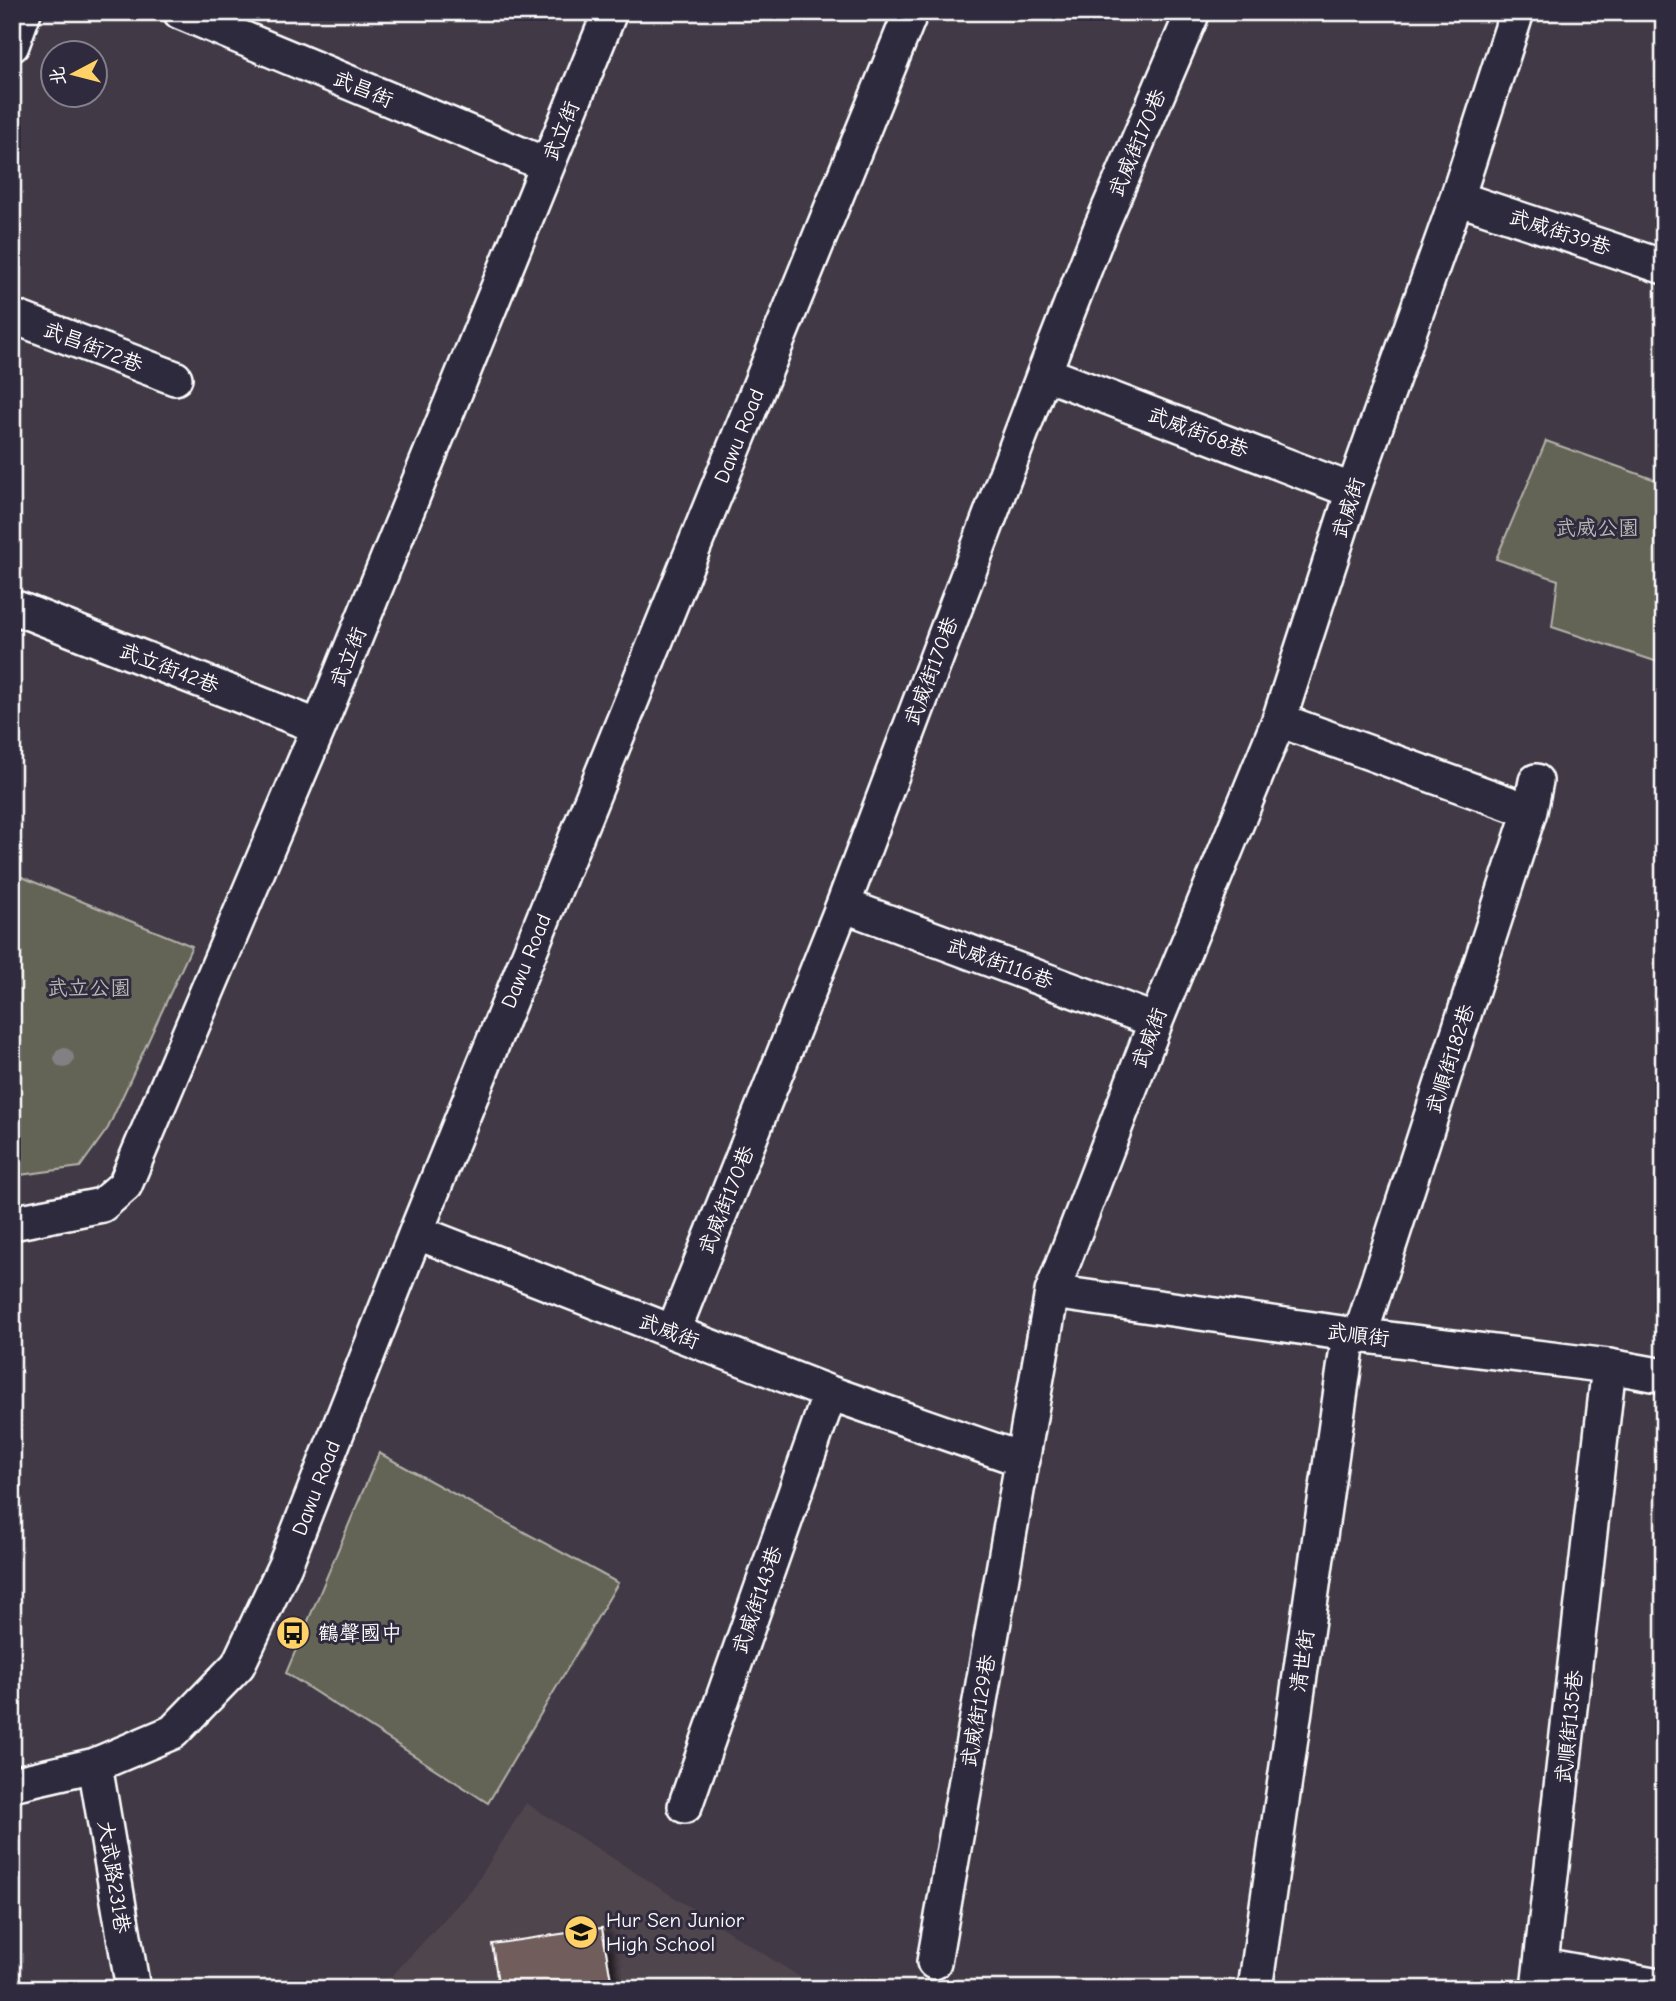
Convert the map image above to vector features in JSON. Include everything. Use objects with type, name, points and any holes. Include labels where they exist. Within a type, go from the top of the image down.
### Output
[{"type":"street","points":[[12,45],[24,12]]},
{"type":"street","name":"武昌街","points":[[180,12],[547,165]]},
{"type":"street","name":"武立街","points":[[12,1223],[102,1205],[125,1185],[319,727],[610,12]]},
{"type":"street","name":"Dawu Road","points":[[12,1784],[95,1765],[173,1732],[238,1665],[285,1564],[416,1233],[911,12]]},
{"type":"street","name":"武威街170巷","points":[[673,1332],[843,905],[1101,227],[1193,12]]},
{"type":"street","name":"武威街","points":[[416,1233],[830,1393],[1023,1460],[1052,1292],[1156,1021],[1279,720],[1353,491],[1457,198],[1517,12]]},
{"type":"street","name":"武威街39巷","points":[[1457,198],[1664,267]]},
{"type":"street","name":"武昌街72巷","points":[[12,316],[175,378]]},
{"type":"street","name":"武威街68巷","points":[[1044,373],[1353,491]]},
{"type":"street","name":"武立街42巷","points":[[19,609],[319,727]]},
{"type":"street","name":"武順街182巷","points":[[1279,720],[1533,796],[1355,1335]]},
{"type":"street","name":"武威街116巷","points":[[843,905],[1156,1021]]},
{"type":"street","name":"武順街","points":[[1052,1292],[1355,1335],[1609,1366],[1664,1376]]},
{"type":"street","name":"清世街","points":[[1255,1989],[1355,1335]]},
{"type":"street","name":"武順街135巷","points":[[1609,1366],[1540,1977],[1664,1987]]},
{"type":"street","name":"武威街143巷","points":[[685,1806],[830,1393]]},
{"type":"street","name":"武威街129巷","points":[[934,1962],[1023,1460]]},
{"type":"street","name":"大武路231巷","points":[[95,1765],[133,1989]]},
{"type":"shaded area","name":"Hur Sen Junior High School","points":[[526,1803],[819,1989],[335,1989],[391,1977],[474,1887]]},
{"type":"green space","name":"武威公園","points":[[1546,441],[1664,483],[1664,664],[1552,627],[1558,580],[1496,559]]},
{"type":"green space","name":"武立公園","points":[[12,873],[192,946],[108,1128],[80,1167],[12,1176]]},
{"type":"green space","points":[[379,1453],[618,1583],[488,1803],[286,1673]]},
{"type":"building","points":[[602,1928],[611,1980],[599,1981],[600,1989],[499,1989],[492,1944]]},
{"type":"place","name":"鶴聲國中","points":[[293,1633]]},
{"type":"place","name":"Hur Sen Junior High School","points":[[581,1932]]}]
